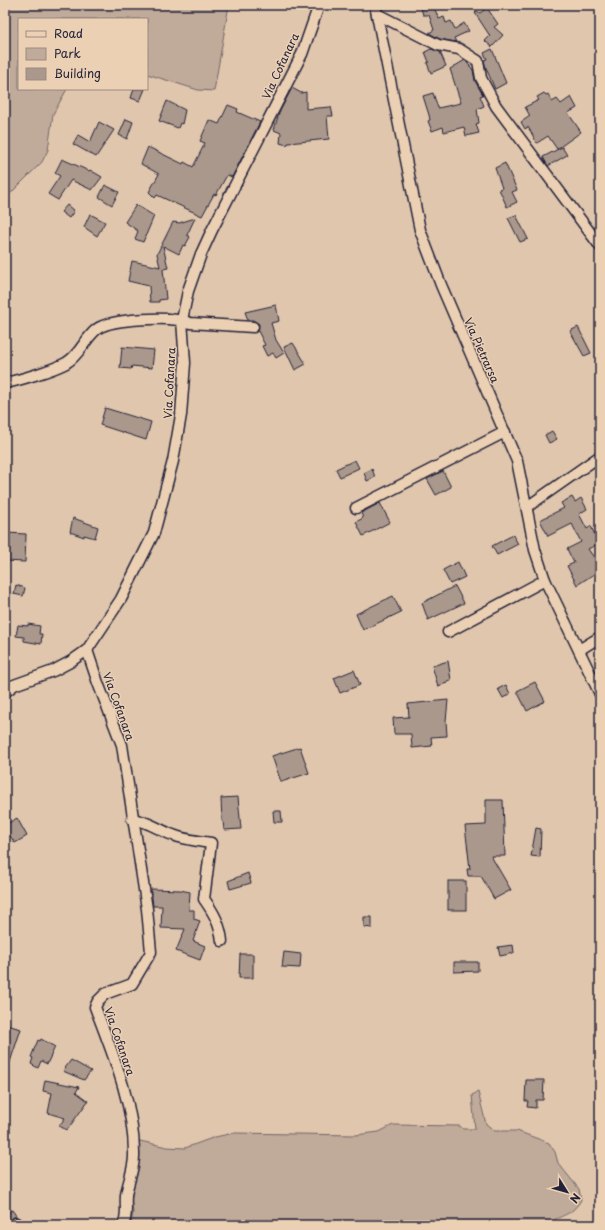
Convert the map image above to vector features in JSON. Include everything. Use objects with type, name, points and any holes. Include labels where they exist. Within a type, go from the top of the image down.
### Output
[{"type":"street","name":"Via Cofanara","points":[[5,692],[14,685],[53,671],[70,662],[87,650],[121,599],[154,533],[173,461],[181,415],[185,363],[182,320],[188,291],[201,254],[302,54],[319,5]]},
{"type":"street","points":[[376,10],[438,45],[459,49],[478,61],[481,78],[496,106],[600,246]]},
{"type":"street","name":"Via Pietrarsa","points":[[376,10],[391,93],[420,230],[441,285],[517,461],[535,550],[545,580],[600,694]]},
{"type":"street","points":[[5,382],[18,380],[66,363],[76,355],[95,330],[103,325],[122,321],[182,320],[190,323],[253,327]]},
{"type":"street","points":[[356,508],[505,432]]},
{"type":"street","points":[[527,507],[600,456]]},
{"type":"street","points":[[448,632],[545,580]]},
{"type":"street","points":[[579,650],[600,637]]},
{"type":"street","name":"Via Cofanara","points":[[87,650],[122,745],[132,819],[147,909],[152,952],[132,984],[105,994],[98,1000],[95,1008],[122,1085],[133,1142],[133,1165],[126,1196],[126,1218],[123,1225]]},
{"type":"street","points":[[132,819],[144,820],[179,837],[211,843],[204,899],[215,915],[221,929],[222,941]]},
{"type":"green space","points":[[5,5],[229,5],[214,91],[198,90],[148,74],[148,18],[18,18],[18,90],[66,90],[53,114],[48,150],[42,162],[6,198]]},
{"type":"green space","points":[[478,1092],[486,1124],[495,1131],[517,1131],[549,1143],[555,1152],[558,1163],[579,1189],[581,1200],[573,1210],[548,1225],[131,1225],[133,1212],[131,1201],[136,1169],[136,1138],[140,1141],[167,1147],[185,1148],[215,1137],[234,1133],[356,1135],[379,1132],[393,1125],[460,1126],[463,1129],[475,1129],[472,1095]]},
{"type":"building","points":[[433,5],[439,19],[444,17],[446,23],[451,21],[455,29],[464,23],[469,31],[454,38],[456,42],[440,39],[429,33],[434,30],[429,15],[423,15],[421,8]]},
{"type":"building","points":[[487,8],[498,24],[494,27],[503,35],[492,47],[485,41],[490,36],[475,13],[477,11],[480,13]]},
{"type":"building","points":[[431,49],[440,52],[446,66],[431,73],[425,52]]},
{"type":"building","points":[[492,49],[506,83],[495,89],[484,60],[487,59],[484,53]]},
{"type":"building","points":[[465,60],[473,70],[475,81],[483,95],[480,96],[484,106],[477,109],[479,123],[476,124],[479,133],[466,136],[464,127],[444,132],[443,127],[432,131],[428,121],[430,120],[429,115],[423,96],[433,93],[438,108],[461,103],[450,69]]},
{"type":"building","points":[[292,88],[301,93],[306,92],[306,109],[331,107],[333,116],[327,116],[329,139],[288,143],[287,145],[280,143],[281,133],[274,130],[279,113]]},
{"type":"building","points":[[134,90],[145,90],[140,101],[131,98]]},
{"type":"building","points":[[544,93],[546,95],[548,94],[552,102],[557,99],[561,104],[571,97],[577,108],[568,113],[581,132],[557,149],[548,136],[537,143],[528,127],[525,129],[521,122],[530,116],[525,107],[539,100],[537,97]]},
{"type":"building","points":[[167,101],[185,110],[182,124],[180,123],[178,128],[159,121]]},
{"type":"building","points":[[228,105],[238,109],[237,112],[260,122],[232,177],[227,175],[216,195],[214,194],[202,216],[157,195],[155,198],[149,192],[159,174],[141,164],[148,147],[183,164],[184,162],[193,167],[205,143],[200,141],[209,120],[219,124]]},
{"type":"building","points":[[126,119],[133,122],[127,139],[119,135]]},
{"type":"building","points":[[99,122],[114,130],[96,157],[73,144],[78,135],[90,142]]},
{"type":"building","points":[[562,147],[567,155],[548,166],[543,157]]},
{"type":"building","points":[[62,159],[89,171],[90,170],[102,177],[92,190],[71,180],[58,200],[48,194],[60,176],[55,173]]},
{"type":"building","points":[[505,163],[517,190],[512,192],[517,202],[507,207],[499,189],[502,188],[495,168]]},
{"type":"building","points":[[105,185],[119,192],[112,205],[99,197]]},
{"type":"building","points":[[67,205],[74,211],[69,218],[61,212]]},
{"type":"building","points":[[136,205],[154,216],[143,242],[135,239],[138,231],[125,222]]},
{"type":"building","points":[[90,214],[105,222],[97,236],[84,227]]},
{"type":"building","points":[[516,215],[528,239],[520,242],[508,218]]},
{"type":"building","points":[[195,218],[187,235],[190,237],[185,246],[183,245],[179,254],[163,246],[168,268],[163,269],[166,299],[159,300],[159,302],[150,302],[149,286],[128,281],[132,261],[160,267],[157,254],[173,222],[179,223]]},
{"type":"building","points":[[276,305],[279,321],[271,323],[276,340],[284,353],[276,358],[273,353],[267,356],[262,346],[265,345],[258,331],[259,324],[253,320],[248,320],[245,312]]},
{"type":"building","points":[[578,327],[591,353],[584,356],[570,331]]},
{"type":"building","points":[[293,343],[306,364],[295,370],[284,347]]},
{"type":"building","points":[[122,347],[154,350],[152,368],[132,366],[131,369],[120,368]]},
{"type":"building","points":[[105,408],[151,422],[146,440],[100,425]]},
{"type":"building","points":[[552,431],[557,439],[549,443],[545,435]]},
{"type":"building","points":[[355,460],[359,468],[340,477],[336,469]]},
{"type":"building","points":[[372,469],[375,477],[367,481],[364,473]]},
{"type":"building","points":[[443,471],[451,487],[436,495],[427,479]]},
{"type":"building","points":[[572,497],[575,502],[581,498],[587,509],[579,514],[587,529],[591,526],[595,535],[600,533],[600,543],[588,549],[597,562],[600,561],[600,570],[577,585],[567,566],[574,563],[567,549],[581,542],[572,524],[548,536],[540,520],[564,508],[561,503]]},
{"type":"building","points":[[380,503],[390,522],[363,536],[356,522],[363,518],[361,513]]},
{"type":"building","points":[[73,518],[98,527],[95,538],[84,535],[84,537],[70,532]]},
{"type":"building","points":[[6,533],[26,534],[25,562],[5,561]]},
{"type":"building","points":[[513,535],[518,544],[497,555],[492,546]]},
{"type":"building","points":[[458,562],[465,577],[450,584],[443,570]]},
{"type":"building","points":[[16,585],[25,588],[23,596],[14,594]]},
{"type":"building","points":[[455,586],[464,603],[428,620],[422,603]]},
{"type":"building","points":[[393,596],[401,612],[363,630],[356,614]]},
{"type":"building","points":[[28,624],[40,626],[39,634],[42,634],[41,644],[24,641],[24,637],[16,636],[18,625],[28,626]]},
{"type":"building","points":[[448,661],[451,680],[438,686],[432,666]]},
{"type":"building","points":[[354,670],[360,685],[340,693],[334,678]]},
{"type":"building","points":[[535,682],[545,701],[527,711],[517,691]]},
{"type":"building","points":[[506,685],[510,694],[503,698],[498,689]]},
{"type":"building","points":[[448,700],[446,721],[447,736],[431,737],[432,746],[412,748],[411,734],[394,734],[393,718],[409,717],[408,704]]},
{"type":"building","points":[[300,747],[309,773],[281,782],[272,756]]},
{"type":"building","points":[[238,797],[241,829],[224,830],[221,798]]},
{"type":"building","points":[[486,800],[503,800],[505,856],[491,856],[511,890],[494,899],[481,876],[468,876],[467,869],[470,869],[465,826],[486,825]]},
{"type":"building","points":[[273,811],[281,811],[282,822],[274,822]]},
{"type":"building","points":[[17,818],[27,836],[15,843],[10,836],[8,837],[5,833],[5,825]]},
{"type":"building","points":[[536,828],[541,829],[540,857],[531,856]]},
{"type":"building","points":[[248,873],[251,883],[230,889],[228,881]]},
{"type":"building","points":[[448,881],[466,881],[466,910],[448,910]]},
{"type":"building","points":[[151,889],[180,890],[190,892],[189,910],[194,910],[194,919],[200,921],[193,941],[205,946],[200,960],[176,951],[185,929],[161,928],[162,906],[153,906]]},
{"type":"building","points":[[364,917],[372,917],[372,928],[364,927]]},
{"type":"building","points":[[513,945],[514,953],[500,956],[498,947]]},
{"type":"building","points":[[284,952],[301,954],[300,968],[282,967]]},
{"type":"building","points":[[240,954],[253,954],[253,978],[239,978]]},
{"type":"building","points":[[454,962],[478,962],[478,971],[454,972]]},
{"type":"building","points":[[7,1025],[21,1029],[8,1068],[5,1068],[5,1054],[8,1040],[5,1039]]},
{"type":"building","points":[[41,1039],[55,1047],[47,1064],[41,1061],[38,1068],[31,1064],[33,1058],[31,1057],[38,1040],[40,1041]]},
{"type":"building","points":[[71,1060],[91,1071],[84,1080],[63,1071]]},
{"type":"building","points":[[45,1080],[79,1087],[76,1092],[88,1101],[67,1130],[59,1126],[65,1118],[48,1113],[52,1093],[43,1091]]},
{"type":"building","points":[[526,1080],[544,1080],[543,1100],[536,1100],[536,1108],[527,1107],[528,1101],[525,1101]]},
{"type":"building","points":[[12,1210],[17,1217],[13,1217],[10,1221],[5,1215]]}]
